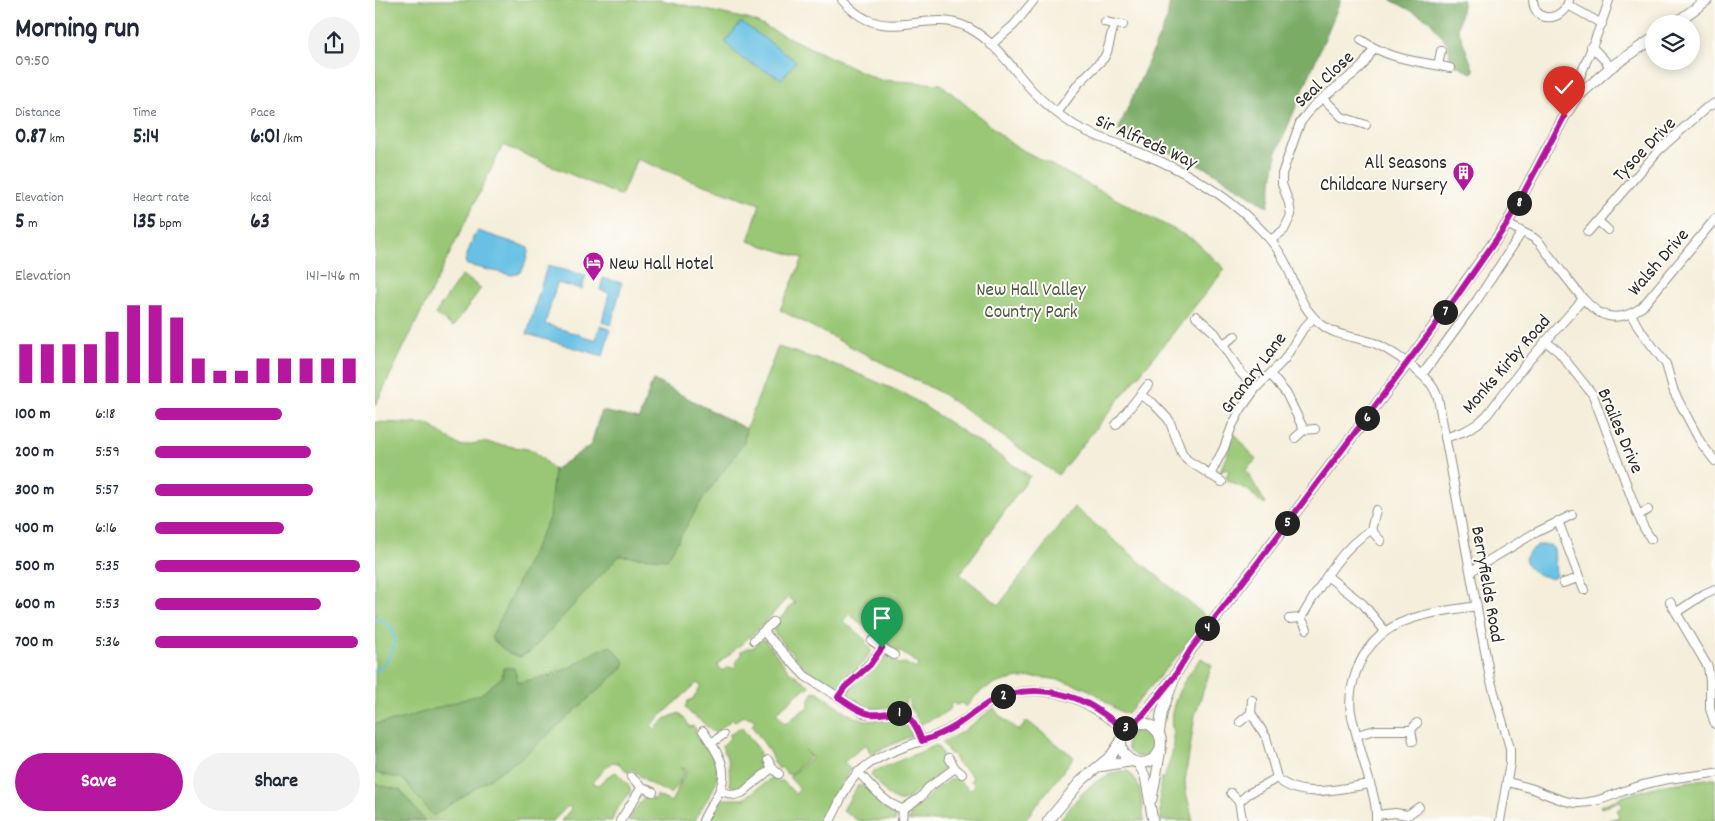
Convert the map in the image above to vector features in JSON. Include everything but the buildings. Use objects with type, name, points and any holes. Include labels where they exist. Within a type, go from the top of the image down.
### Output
[{"type":"main road","points":[[1686,15],[1707,0]]},
{"type":"main road","points":[[1048,821],[1081,781],[1111,756],[1130,726],[1143,715],[1174,677],[1191,649],[1407,364],[1507,224],[1576,98],[1611,67],[1645,44]]},
{"type":"main road","points":[[1159,732],[1174,677]]},
{"type":"main road","points":[[1097,767],[1149,762],[1155,758],[1161,749],[1162,740],[1155,726],[1143,722],[1130,726]]},
{"type":"main road","points":[[1120,742],[1123,753],[1135,762]]},
{"type":"street","name":"Sir Alfreds Way","points":[[842,0],[858,15],[877,23],[901,25],[945,21],[957,23],[971,29],[991,45],[1031,89],[1057,113],[1093,135],[1142,153],[1186,174],[1222,196],[1251,220],[1271,240],[1285,262],[1303,306],[1313,318],[1333,332],[1373,343],[1391,352],[1407,364]]},
{"type":"street","points":[[991,45],[1014,25],[1034,0]]},
{"type":"street","points":[[1533,0],[1536,12],[1542,17],[1551,18],[1558,15],[1569,2],[1602,24]]},
{"type":"street","points":[[1564,117],[1591,46],[1602,24],[1609,0]]},
{"type":"street","points":[[1105,22],[1123,25]]},
{"type":"street","points":[[1057,113],[1079,84],[1104,58],[1114,24]]},
{"type":"street","name":"Seal Close","points":[[1361,40],[1374,48],[1403,60],[1450,68]]},
{"type":"street","points":[[1591,46],[1611,67]]},
{"type":"street","name":"Seal Close","points":[[1271,240],[1284,230],[1291,215],[1282,184],[1282,174],[1300,123],[1307,112],[1357,72],[1374,48]]},
{"type":"street","points":[[1438,65],[1441,51]]},
{"type":"street","points":[[1323,98],[1343,117],[1367,125]]},
{"type":"street","name":"Tysoe Drive","points":[[1588,232],[1659,150],[1706,108],[1715,103]]},
{"type":"street","points":[[1354,131],[1357,122]]},
{"type":"street","points":[[1598,221],[1608,230]]},
{"type":"street","name":"Walsh Drive","points":[[1507,224],[1540,243],[1591,308],[1605,315],[1617,316],[1631,314],[1642,307],[1714,223]]},
{"type":"street","points":[[1422,375],[1477,300],[1522,232]]},
{"type":"street","name":"Monks Kirby Road","points":[[1445,438],[1465,431],[1487,415],[1525,365],[1583,299]]},
{"type":"street","points":[[1631,314],[1638,327],[1666,364],[1674,392],[1701,443],[1715,461]]},
{"type":"street","points":[[1196,316],[1209,326],[1241,373],[1256,388]]},
{"type":"street","name":"Granary Lane","points":[[1210,475],[1224,448],[1232,426],[1256,388],[1284,360],[1303,329],[1313,318]]},
{"type":"street","points":[[1223,344],[1235,336]]},
{"type":"street","name":"Brailes Drive","points":[[1545,341],[1558,352],[1593,395],[1638,515],[1651,539]]},
{"type":"street","name":"Berryfields Road","points":[[1407,364],[1430,383],[1438,398],[1490,678],[1510,748],[1508,782],[1500,821]]},
{"type":"street","points":[[1271,375],[1286,392],[1304,430]]},
{"type":"street","points":[[1116,425],[1148,385]]},
{"type":"street","points":[[1140,394],[1153,403],[1169,420],[1187,460],[1222,482]]},
{"type":"street","points":[[1295,438],[1304,430],[1315,429]]},
{"type":"street","points":[[1301,618],[1327,576],[1351,544],[1371,530],[1376,510]]},
{"type":"street","points":[[1638,515],[1649,510]]},
{"type":"street","points":[[1471,571],[1506,549],[1571,515]]},
{"type":"street","points":[[1558,521],[1584,590]]},
{"type":"street","points":[[1371,530],[1381,541]]},
{"type":"street","points":[[1327,576],[1363,604],[1385,632]]},
{"type":"street","points":[[1563,584],[1579,578]]},
{"type":"street","points":[[1677,612],[1715,589]]},
{"type":"street","points":[[1670,602],[1708,667],[1710,709],[1715,724]]},
{"type":"street","points":[[1419,807],[1409,818],[1395,814],[1377,818],[1375,800],[1351,714],[1354,679],[1366,651],[1385,632],[1416,616],[1477,606]]},
{"type":"street","points":[[1289,619],[1301,618]]},
{"type":"street","points":[[1301,618],[1307,629]]},
{"type":"street","points":[[754,640],[773,622]]},
{"type":"street","points":[[764,632],[805,676],[865,713],[872,715],[896,712],[903,714],[914,722],[922,741]]},
{"type":"street","points":[[872,641],[894,655]]},
{"type":"street","points":[[838,697],[845,687],[870,665],[882,648]]},
{"type":"street","points":[[830,821],[847,788],[858,772],[876,758],[922,741],[957,725],[990,702],[1005,695],[1021,692],[1048,692],[1067,695],[1087,703],[1130,726]]},
{"type":"street","points":[[1253,700],[1251,713],[1266,737],[1277,778],[1281,782],[1306,791],[1370,784]]},
{"type":"street","points":[[1240,722],[1251,713]]},
{"type":"street","points":[[1357,735],[1375,730],[1411,730],[1417,723]]},
{"type":"street","points":[[1411,730],[1413,741]]},
{"type":"street","points":[[703,731],[722,761],[723,766],[723,781],[720,791],[703,821]]},
{"type":"street","points":[[711,743],[723,735]]},
{"type":"street","points":[[1151,804],[1161,749]]},
{"type":"street","points":[[949,758],[955,768],[962,774]]},
{"type":"street","points":[[768,760],[772,768],[779,774]]},
{"type":"street","points":[[1135,762],[1145,776],[1153,821]]},
{"type":"street","points":[[720,791],[735,795],[742,793],[772,768]]},
{"type":"street","points":[[858,772],[887,802],[903,809],[921,797],[928,788],[955,768]]},
{"type":"street","points":[[1508,782],[1565,801],[1578,803],[1603,799],[1637,786],[1715,772]]},
{"type":"street","points":[[631,777],[642,787],[653,792]]},
{"type":"street","points":[[1239,802],[1248,794],[1277,778]]},
{"type":"street","points":[[620,821],[642,787]]},
{"type":"street","points":[[1231,793],[1239,802],[1242,819]]},
{"type":"street","points":[[903,809],[903,821]]},
{"type":"green space","name":"New Hall Valley Country Park","points":[[375,0],[661,0],[751,20],[879,80],[941,84],[1013,145],[1194,240],[1225,269],[1058,475],[941,393],[780,310],[803,258],[748,241],[760,204],[637,159],[621,196],[503,145],[375,406]]},
{"type":"green space","points":[[1170,0],[1341,0],[1277,152],[1268,207],[1208,169],[1118,130],[1167,19]]},
{"type":"green space","points":[[1391,0],[1463,0],[1458,29],[1474,71],[1471,73],[1450,61],[1449,46],[1429,20]]},
{"type":"green space","points":[[462,275],[481,288],[453,327],[435,314]]},
{"type":"green space","points":[[778,347],[842,367],[907,395],[1030,476],[960,574],[999,605],[1074,507],[1209,619],[1127,714],[1091,691],[1079,686],[1052,679],[1025,678],[1011,679],[986,688],[966,707],[961,703],[958,705],[953,703],[950,705],[951,708],[941,715],[921,724],[911,709],[908,699],[906,699],[904,708],[873,708],[862,704],[848,695],[849,691],[871,670],[881,657],[886,656],[899,664],[905,663],[916,669],[919,664],[879,638],[849,614],[843,621],[867,641],[865,643],[870,647],[871,651],[864,662],[835,688],[806,669],[775,634],[773,629],[778,623],[776,621],[786,613],[792,604],[796,604],[788,597],[760,628],[717,665],[722,671],[728,667],[733,668],[736,666],[735,662],[741,656],[741,651],[752,648],[761,640],[765,640],[789,671],[810,686],[807,689],[805,688],[776,713],[785,724],[809,706],[809,701],[814,691],[862,720],[892,719],[898,721],[907,727],[911,736],[871,754],[866,744],[844,762],[851,770],[838,790],[823,821],[709,821],[723,799],[744,799],[771,778],[781,782],[782,780],[795,794],[800,789],[789,777],[812,758],[805,750],[810,757],[791,774],[787,774],[781,767],[779,769],[752,726],[755,721],[750,717],[743,716],[735,721],[732,719],[717,732],[713,732],[685,707],[688,701],[693,699],[701,686],[697,683],[651,725],[655,729],[665,719],[679,713],[686,720],[689,727],[693,726],[697,730],[695,731],[698,737],[716,764],[717,779],[695,821],[627,821],[644,797],[654,800],[656,795],[671,802],[687,770],[681,767],[685,770],[678,785],[670,794],[649,783],[632,769],[629,773],[618,763],[612,762],[592,782],[598,785],[616,772],[628,784],[631,791],[615,812],[612,821],[561,821],[571,809],[568,806],[553,821],[375,821],[375,422],[428,424],[460,446],[483,442],[533,450],[554,470],[591,445],[601,411],[639,419],[653,380],[746,429]]},
{"type":"green space","points":[[653,380],[746,429],[744,443],[702,500],[667,559],[619,556],[531,651],[520,657],[508,653],[491,638],[549,518],[554,470],[591,445],[601,411],[639,419]]},
{"type":"green space","points":[[1235,434],[1256,460],[1246,470],[1266,504],[1264,505],[1248,490],[1227,480],[1226,476],[1229,471],[1224,468],[1220,472]]},
{"type":"green space","points":[[611,646],[625,662],[622,669],[524,756],[433,816],[403,779],[375,773],[375,724],[398,720],[481,694],[502,677],[503,668],[514,668],[518,683],[550,675],[571,667],[594,652]]},
{"type":"green space","points":[[1201,658],[1212,665],[1195,715],[1185,781],[1193,821],[1161,821],[1160,784],[1161,778],[1164,778],[1172,753],[1174,705],[1183,684]]},
{"type":"green space","points":[[994,708],[999,715],[1019,731],[1027,721],[1074,757],[1024,821],[908,821],[911,813],[950,779],[956,778],[970,790],[975,785],[971,781],[973,777],[957,763],[953,754],[950,754],[942,742],[960,733]]},
{"type":"green space","points":[[741,727],[759,750],[762,766],[743,785],[735,788],[730,785],[729,763],[722,746],[730,738],[729,735]]},
{"type":"green space","points":[[1141,729],[1151,733],[1155,743],[1151,753],[1141,757],[1131,753],[1127,743],[1131,733]]},
{"type":"green space","points":[[937,745],[945,759],[945,766],[934,779],[903,801],[898,801],[889,796],[871,775],[872,772]]},
{"type":"green space","points":[[1120,771],[1128,771],[1139,788],[1144,821],[1059,821],[1085,790],[1100,779]]},
{"type":"green space","points":[[1715,779],[1715,821],[1606,821],[1619,817],[1617,810],[1623,807],[1620,801],[1601,808],[1600,806],[1627,795],[1658,786]]},
{"type":"green space","points":[[375,784],[400,790],[425,821],[375,821]]},
{"type":"green space","points":[[858,785],[865,787],[882,806],[895,814],[895,821],[858,821],[843,810]]},
{"type":"water","points":[[741,22],[796,61],[782,79],[741,58],[725,42]]},
{"type":"water","points":[[478,231],[527,247],[529,250],[522,270],[511,275],[467,265],[465,261],[474,235]]},
{"type":"water","points":[[547,266],[586,275],[582,289],[557,283],[545,324],[596,340],[600,326],[610,329],[603,356],[527,334]]},
{"type":"water","points":[[603,278],[622,283],[611,325],[602,322],[609,293],[600,290]]},
{"type":"water","points":[[1539,545],[1550,545],[1554,549],[1556,576],[1552,579],[1532,571],[1525,559],[1531,550]]},
{"type":"waterway","points":[[375,618],[391,628],[394,635],[394,643],[388,659],[375,672]]},
{"type":"place","name":"All Seasons Childcare Nursery","points":[[1463,191]]},
{"type":"place","name":"New Hall Hotel","points":[[593,281]]},
{"type":"route","points":[[882,648],[870,665],[845,687],[838,697],[859,710],[872,715],[896,712],[909,717],[914,722],[922,741],[935,737],[957,725],[990,702],[1005,695],[1021,692],[1034,691],[1067,695],[1087,703],[1126,729],[1133,724],[1143,715],[1174,677],[1191,649],[1455,299],[1507,224],[1564,117]]}]
